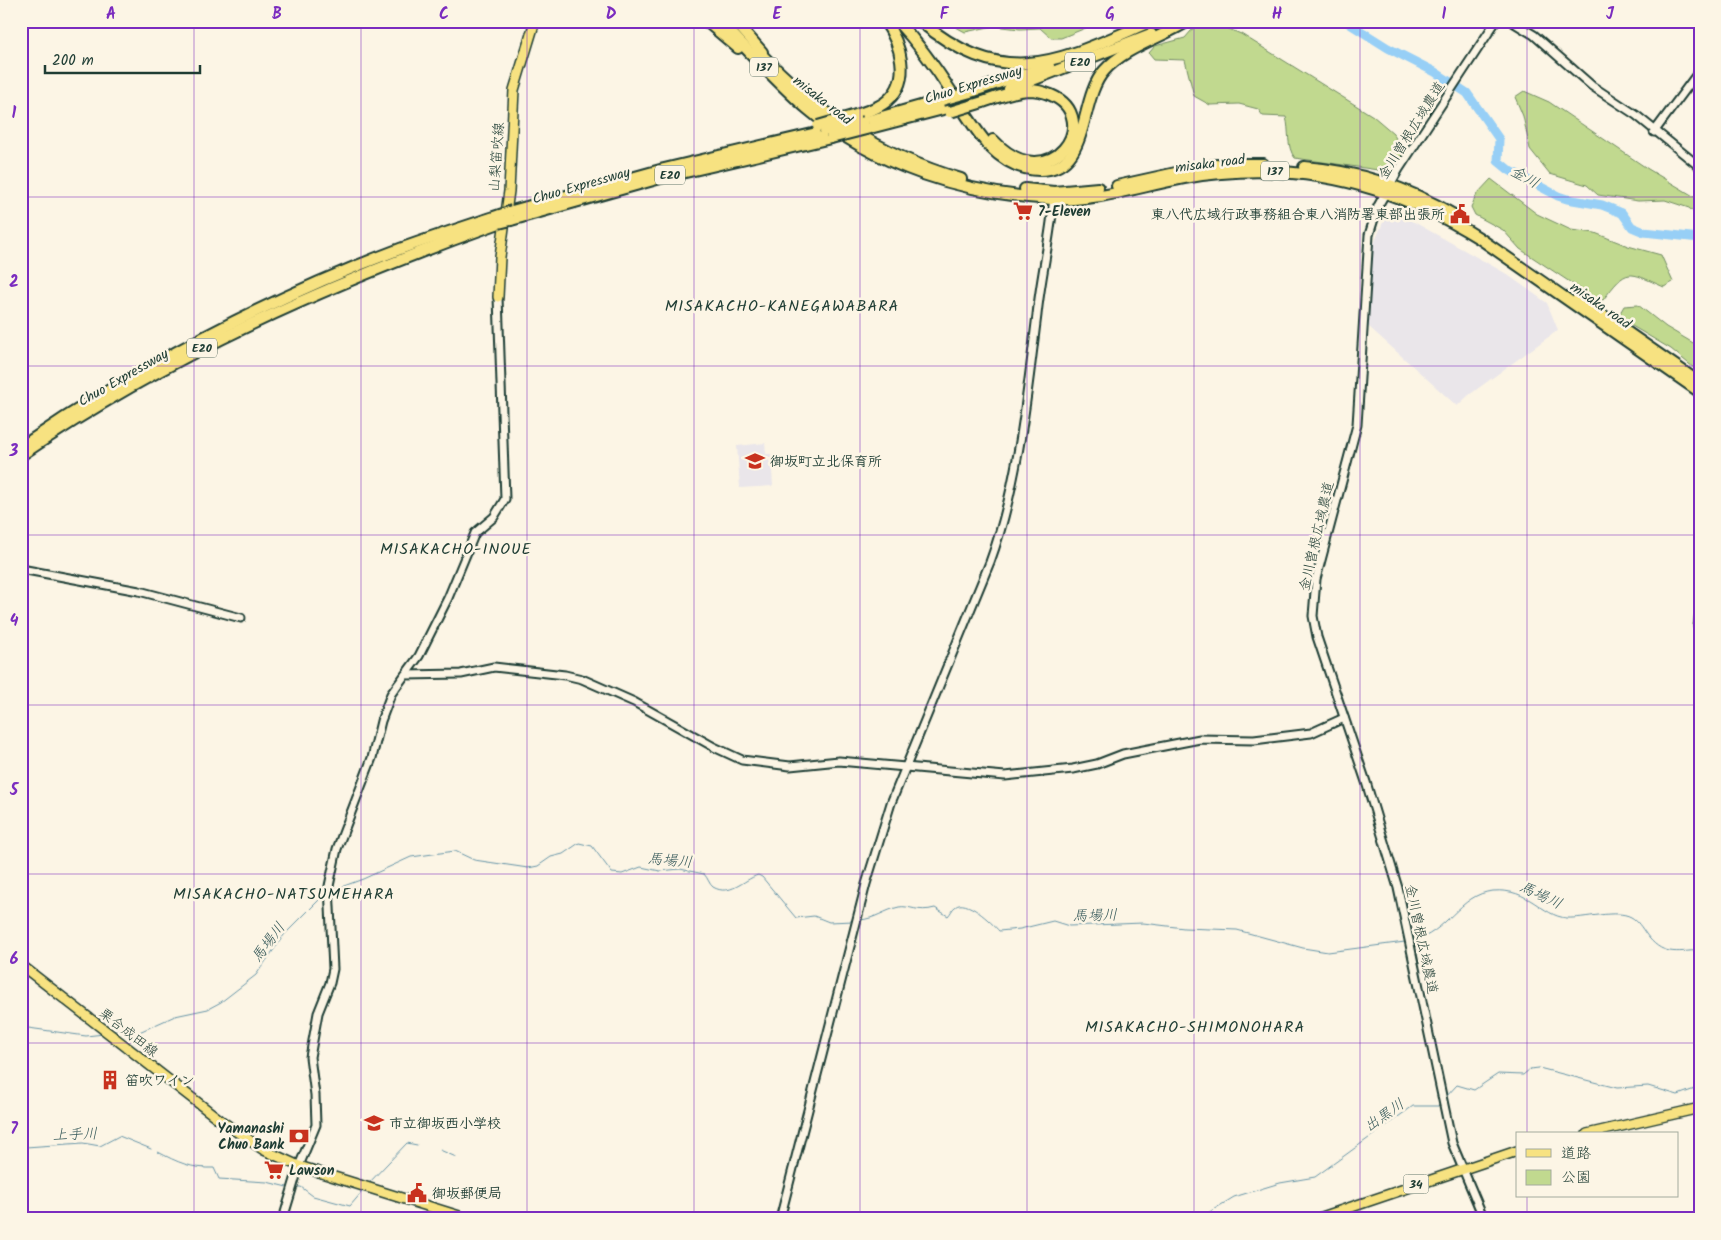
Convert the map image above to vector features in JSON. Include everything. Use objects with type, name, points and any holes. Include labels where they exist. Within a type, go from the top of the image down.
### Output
[{"type":"highway","points":[[706,21],[773,73]]},
{"type":"highway","name":"misaka road","points":[[720,21],[810,111],[859,145],[889,160],[966,187],[1054,196],[1118,193],[1180,179],[1227,172],[1304,173],[1390,189],[1435,204],[1475,227],[1700,383]]},
{"type":"highway","name":"misaka road","points":[[729,21],[773,73]]},
{"type":"highway","points":[[734,21],[773,73]]},
{"type":"highway","points":[[825,132],[864,121],[888,100],[901,79],[900,53],[885,21]]},
{"type":"highway","points":[[897,21],[934,67],[989,146],[1014,164],[1042,170],[1059,165],[1072,154],[1080,138],[1093,86],[1104,71],[1121,56],[1183,22]]},
{"type":"highway","points":[[904,21],[940,65],[981,127],[1000,147],[1025,161],[1038,162],[1060,154],[1072,136],[1071,116],[1058,98],[1042,92],[1028,90],[979,97]]},
{"type":"highway","points":[[920,21],[946,42],[974,57],[1006,64],[1037,64],[1067,55],[1152,21]]},
{"type":"highway","name":"Chuo Expressway","points":[[979,97],[1161,21]]},
{"type":"highway","name":"Chuo Expressway","points":[[864,121],[908,118],[979,97],[1036,79],[1183,22]]},
{"type":"highway","name":"Chuo Expressway","points":[[511,215],[664,177],[864,121],[946,107]]},
{"type":"highway","name":"Chuo Expressway","points":[[21,446],[82,407],[207,337],[280,301],[389,259],[409,256],[511,215],[599,186],[825,132]]},
{"type":"highway","name":"misaka road","points":[[1390,189],[1448,218],[1479,238],[1700,392]]},
{"type":"highway","name":"Chuo Expressway","points":[[21,456],[86,414],[210,344],[389,259],[398,250],[500,219]]},
{"type":"main road","name":"山梨笛吹線","points":[[498,297],[500,257],[509,191],[514,90],[535,21]]},
{"type":"main road","name":"栗合成田線","points":[[21,965],[246,1140],[299,1166],[469,1219]]},
{"type":"main road","points":[[1596,1132],[1700,1108]]},
{"type":"main road","name":"34","points":[[1316,1219],[1516,1151]]},
{"type":"street","name":"金川曽根広域農道","points":[[1484,1219],[1452,1143],[1398,888],[1317,637],[1313,616],[1315,589],[1357,425],[1369,235],[1378,206],[1390,189],[1416,142],[1496,21]]},
{"type":"street","points":[[1511,21],[1534,35],[1592,86],[1636,115],[1654,132],[1700,167]]},
{"type":"street","points":[[1654,132],[1700,70]]},
{"type":"street","points":[[780,1219],[881,833],[906,766],[987,570],[1002,528],[1028,386],[1037,313],[1049,246],[1054,196]]},
{"type":"street","points":[[284,1219],[299,1166],[316,1125],[315,1095],[310,1057],[318,1013],[330,983],[332,969],[330,891],[337,849],[372,758],[384,712],[391,694],[419,656],[448,598],[476,533],[494,517],[505,499],[498,297]]},
{"type":"street","points":[[21,569],[139,590],[241,618]]},
{"type":"street","points":[[1700,611],[1698,627],[1700,630]]},
{"type":"street","points":[[405,675],[462,674],[494,667],[565,675],[582,679],[634,702],[714,747],[742,760],[790,766],[839,761],[1005,776],[1072,769],[1097,764],[1123,754],[1200,739],[1254,740],[1311,733],[1344,718]]},
{"type":"shaded area","points":[[1389,208],[1505,273],[1547,303],[1558,330],[1469,395],[1457,406],[1368,326],[1373,246]]},
{"type":"shaded area","name":"御坂町立北保育所","points":[[765,443],[766,454],[771,454],[773,486],[740,488],[737,446]]},
{"type":"green space","points":[[945,21],[1103,21],[1061,38],[1051,38],[1040,28],[1020,29],[994,26],[965,32]]},
{"type":"green space","points":[[1212,22],[1241,34],[1373,116],[1393,133],[1404,154],[1393,167],[1385,171],[1295,158],[1290,149],[1286,117],[1263,116],[1258,109],[1239,104],[1210,105],[1194,96],[1185,60],[1154,59],[1149,53],[1155,46],[1185,38],[1197,24]]},
{"type":"green space","points":[[1524,91],[1549,102],[1648,169],[1700,200],[1700,218],[1689,208],[1665,200],[1638,201],[1598,195],[1587,185],[1550,174],[1530,149],[1523,116],[1515,97]]},
{"type":"green space","points":[[1491,179],[1537,214],[1571,230],[1595,233],[1628,246],[1661,255],[1673,282],[1664,287],[1635,275],[1629,275],[1618,282],[1603,300],[1594,298],[1520,249],[1503,230],[1475,215],[1471,207],[1477,194]]},
{"type":"green space","points":[[1638,305],[1666,327],[1700,347],[1700,373],[1671,349],[1627,323],[1620,313],[1624,306]]},
{"type":"waterway","name":"金川","points":[[1345,21],[1388,48],[1435,72],[1467,93],[1499,139],[1498,161],[1509,170],[1558,196],[1602,205],[1622,213],[1632,227],[1644,232],[1700,238]]},
{"type":"waterway","name":"馬場川","points":[[333,890],[363,879],[411,857],[455,851],[474,860],[528,868],[538,866],[551,857],[563,854],[579,843],[592,846],[612,873],[622,874],[641,867],[660,871],[680,869],[704,874],[710,884],[719,890],[731,889],[758,875],[762,877],[796,918],[814,916],[829,922],[854,921]]},
{"type":"waterway","name":"馬場川","points":[[1412,941],[1435,931],[1471,899],[1493,891],[1506,891],[1526,898],[1550,913],[1567,918],[1609,914],[1625,915],[1635,920],[1652,941],[1664,949],[1676,952],[1700,950]]},
{"type":"waterway","name":"馬場川","points":[[113,1031],[118,1029],[137,1033],[175,1016],[208,1009],[221,1002],[256,975],[284,935],[327,892]]},
{"type":"waterway","name":"馬場川","points":[[860,920],[899,907],[924,910],[935,908],[948,916],[954,908],[966,905],[991,922],[999,931],[1020,929],[1053,921],[1069,926],[1143,923],[1184,928],[1237,930],[1303,948],[1328,952],[1405,942]]},
{"type":"waterway","name":"馬場川","points":[[21,1027],[86,1036],[104,1034]]},
{"type":"waterway","name":"出黒川","points":[[1445,1098],[1457,1085],[1474,1090],[1498,1074],[1523,1075],[1530,1069],[1539,1068],[1617,1088],[1648,1086],[1678,1095],[1700,1087]]},
{"type":"waterway","name":"出黒川","points":[[1198,1219],[1234,1197],[1280,1183],[1315,1177],[1413,1106],[1438,1106],[1441,1103]]},
{"type":"waterway","name":"上手川","points":[[26,1147],[83,1143],[100,1146],[119,1136],[151,1149]]},
{"type":"waterway","name":"上手川","points":[[368,1184],[407,1143],[417,1145]]},
{"type":"waterway","name":"上手川","points":[[440,1150],[456,1157]]},
{"type":"waterway","name":"上手川","points":[[158,1152],[185,1164],[214,1168],[219,1179],[267,1182],[287,1187]]},
{"type":"waterway","name":"上手川","points":[[296,1187],[301,1187],[313,1196],[350,1206],[362,1192]]},
{"type":"place","name":"7-Eleven","points":[[1023,211]]},
{"type":"place","name":"東八代広域行政事務組合東八消防署東部出張所","points":[[1460,214]]},
{"type":"place","name":"御坂町立北保育所","points":[[755,461]]},
{"type":"place","name":"笛吹ワイン","points":[[110,1080]]},
{"type":"place","name":"市立御坂西小学校","points":[[374,1123]]},
{"type":"place","name":"Yamanashi Chuo Bank","points":[[299,1136]]},
{"type":"place","name":"Lawson","points":[[274,1170]]},
{"type":"place","name":"御坂郵便局","points":[[417,1193]]},
{"type":"district","name":"MISAKACHO-KANEGAWABARA","points":[[782,305]]},
{"type":"district","name":"MISAKACHO-INOUE","points":[[456,548]]},
{"type":"district","name":"MISAKACHO-NATSUMEHARA","points":[[284,893]]},
{"type":"district","name":"MISAKACHO-SHIMONOHARA","points":[[1195,1026]]}]
